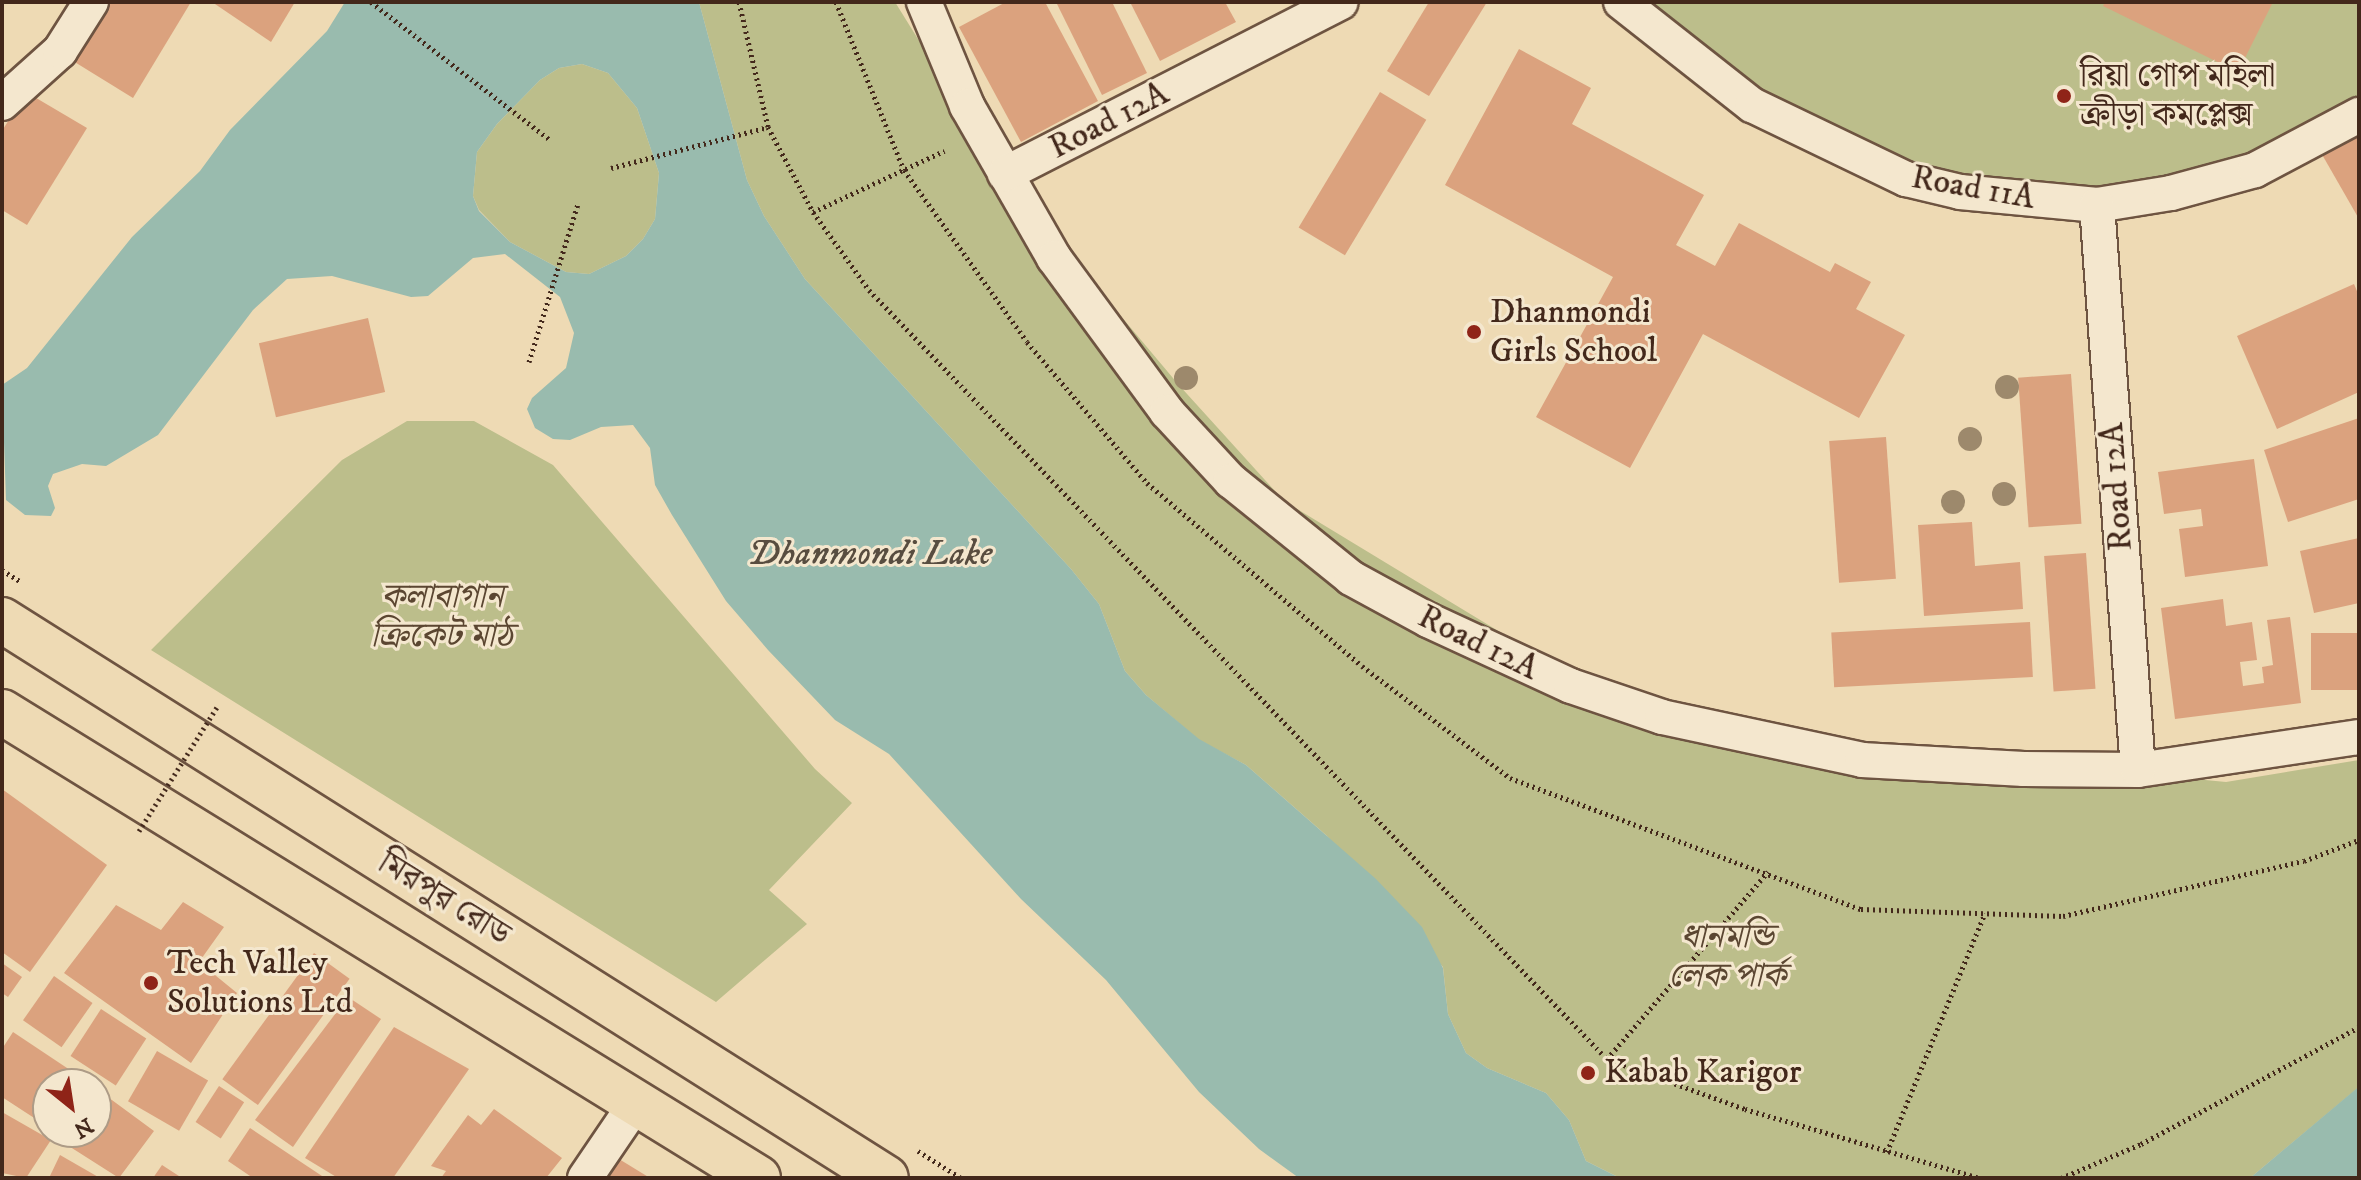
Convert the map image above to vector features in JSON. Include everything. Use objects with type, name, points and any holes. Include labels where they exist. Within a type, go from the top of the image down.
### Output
[{"type":"highway","name":"মিরপুর রোড","points":[[2,620],[886,1178]]},
{"type":"highway","name":"মিরপুর রোড","points":[[4,715],[758,1178]]},
{"type":"street","points":[[2,103],[60,51],[91,2]]},
{"type":"street","name":"Road 12A","points":[[924,2],[967,106],[1054,258],[1167,412],[1231,481],[1351,578],[1428,620],[1571,686],[1761,741],[1862,760],[1945,767],[2138,770],[2359,737]]},
{"type":"street","name":"Road 12A","points":[[1005,174],[1341,2]]},
{"type":"street","name":"Road 11A","points":[[1621,2],[1752,105],[1906,179],[1973,194],[2097,205],[2171,193],[2255,170],[2359,115]]},
{"type":"street","name":"Road 12A","points":[[2097,205],[2138,770]]},
{"type":"street","points":[[585,1178],[636,1103]]},
{"type":"path","points":[[371,2],[535,125],[550,140]]},
{"type":"path","points":[[739,2],[768,127],[813,212],[869,290],[1007,439],[1607,1059],[1962,1176],[1980,1178]]},
{"type":"path","points":[[611,168],[768,127]]},
{"type":"path","points":[[813,212],[944,151]]},
{"type":"path","points":[[529,362],[535,331],[578,204]]},
{"type":"path","points":[[139,831],[217,707]]},
{"type":"path","points":[[1607,1059],[1768,872]]},
{"type":"path","points":[[1887,1152],[1985,913]]},
{"type":"path","points":[[2061,1178],[2141,1144],[2359,1027]]},
{"type":"green space","name":"ধানমন্ডি লেক পার্ক","points":[[699,2],[895,2],[1003,176],[1178,384],[1284,501],[1657,727],[2226,782],[2359,760],[2359,1087],[2250,1178],[1620,1178],[1586,1161],[1569,1120],[1546,1093],[1487,1068],[1466,1053],[1448,1014],[1443,967],[1326,835],[1246,765],[1199,740],[1146,695],[1125,671],[1099,604],[1071,569],[805,279],[764,216],[747,180]]},
{"type":"green space","name":"রিয়া গোপ মহিলা ক্রীড়া কমপ্লেক্স","points":[[1633,2],[2359,2],[2359,95],[2268,148],[2215,166],[2131,186],[2075,190],[2013,185],[1908,167],[1766,94]]},
{"type":"green space","points":[[582,64],[608,73],[637,108],[659,173],[655,219],[643,239],[626,256],[589,274],[566,272],[510,242],[479,210],[473,196],[477,152],[497,124],[540,80],[559,68]]},
{"type":"green space","name":"কলাবাগান ক্রিকেট মাঠ","points":[[407,421],[474,421],[553,465],[815,769],[852,803],[769,890],[807,924],[716,1002],[151,650],[342,460]]},
{"type":"water","name":"Dhanmondi Lake","points":[[345,2],[699,2],[747,180],[764,216],[805,279],[1071,569],[1099,604],[1125,671],[1146,695],[1199,739],[1246,765],[1376,879],[1422,927],[1443,968],[1448,1014],[1466,1053],[1487,1068],[1546,1093],[1569,1120],[1586,1161],[1620,1178],[1299,1178],[1259,1149],[1199,1092],[1106,980],[1021,899],[889,754],[835,720],[768,650],[726,601],[672,515],[655,485],[650,448],[633,425],[601,427],[570,440],[553,439],[535,428],[527,409],[532,398],[566,368],[574,333],[560,297],[505,254],[473,258],[428,296],[411,297],[332,276],[287,279],[253,310],[158,435],[106,466],[82,464],[53,474],[48,486],[55,508],[51,516],[25,515],[6,500],[2,385],[27,368],[132,237],[200,171],[230,130],[327,31]],"holes":[[[582,64],[608,73],[637,108],[659,173],[655,219],[643,239],[626,256],[589,274],[566,272],[510,242],[479,211],[473,196],[477,152],[497,124],[540,80],[559,68]]]},
{"type":"water","points":[[2359,1087],[2359,1178],[2250,1178],[2356,1089]]},
{"type":"building","points":[[109,2],[191,2],[133,98],[73,61]]},
{"type":"building","points":[[212,2],[295,2],[271,42]]},
{"type":"building","points":[[1006,2],[1045,2],[1098,101],[1021,142],[959,27]]},
{"type":"building","points":[[1056,2],[1112,2],[1147,73],[1102,95]]},
{"type":"building","points":[[1130,2],[1225,2],[1236,22],[1160,61]]},
{"type":"building","points":[[1429,2],[1487,2],[1429,96],[1387,71]]},
{"type":"building","points":[[2105,2],[2273,2],[2238,72],[2103,6]]},
{"type":"building","points":[[1519,49],[1591,88],[1572,124],[1704,195],[1676,245],[1715,266],[1739,223],[1830,272],[1835,263],[1871,282],[1856,309],[1905,335],[1859,418],[1703,334],[1630,468],[1536,417],[1613,277],[1445,185]]},
{"type":"building","points":[[26,92],[87,128],[27,225],[2,210],[2,131]]},
{"type":"building","points":[[1380,92],[1426,120],[1345,255],[1299,227]]},
{"type":"building","points":[[2359,126],[2359,219],[2320,151]]},
{"type":"building","points":[[2354,284],[2359,296],[2359,392],[2277,429],[2237,336]]},
{"type":"building","points":[[368,318],[385,392],[276,417],[259,343]]},
{"type":"building","points":[[2071,374],[2081,524],[2029,527],[2018,378]]},
{"type":"building","points":[[2359,418],[2359,499],[2288,522],[2264,450]]},
{"type":"building","points":[[1886,437],[1896,579],[1839,583],[1829,441]]},
{"type":"building","points":[[2254,459],[2268,566],[2185,577],[2179,529],[2203,526],[2201,509],[2164,514],[2158,472]]},
{"type":"building","points":[[1972,522],[1975,566],[2020,562],[2023,609],[1924,616],[1918,525]]},
{"type":"building","points":[[2359,538],[2359,603],[2314,613],[2300,551]]},
{"type":"building","points":[[2086,553],[2095,689],[2054,692],[2044,556]]},
{"type":"building","points":[[2223,599],[2226,626],[2252,622],[2257,660],[2240,662],[2243,686],[2264,683],[2262,667],[2273,665],[2267,620],[2290,617],[2301,703],[2175,719],[2161,608]]},
{"type":"building","points":[[2030,622],[2033,677],[1834,687],[1831,632]]},
{"type":"building","points":[[2311,633],[2359,633],[2359,690],[2311,690]]},
{"type":"building","points":[[2,789],[107,865],[30,972],[2,952]]},
{"type":"building","name":"Tech Valley Solutions Ltd","points":[[183,902],[224,927],[199,962],[237,993],[191,1063],[64,973],[116,905],[161,930]]},
{"type":"building","points":[[314,953],[350,979],[258,1105],[222,1079]]},
{"type":"building","points":[[2,963],[22,977],[8,997],[2,993]]},
{"type":"building","points":[[54,976],[93,1003],[62,1047],[23,1020]]},
{"type":"building","points":[[348,997],[381,1019],[293,1147],[255,1120]]},
{"type":"building","points":[[101,1009],[146,1038],[116,1085],[112,1083],[112,1068],[89,1068],[71,1056]]},
{"type":"building","points":[[394,1027],[469,1069],[393,1178],[338,1178],[305,1158]]},
{"type":"building","points":[[13,1032],[67,1068],[32,1068],[32,1117],[2,1097],[2,1049]]},
{"type":"building","points":[[157,1051],[208,1080],[179,1131],[128,1101]]},
{"type":"building","points":[[219,1086],[244,1102],[221,1138],[196,1122]]},
{"type":"building","points":[[112,1100],[154,1131],[119,1178],[72,1148],[112,1148]]},
{"type":"building","points":[[494,1109],[562,1158],[546,1178],[441,1178],[446,1171],[431,1166],[468,1115],[481,1125]]},
{"type":"building","points":[[2,1112],[32,1129],[32,1148],[46,1148],[26,1178],[2,1173]]},
{"type":"building","points":[[250,1128],[325,1178],[253,1178],[228,1161]]},
{"type":"building","points":[[60,1155],[100,1178],[49,1178]]},
{"type":"building","points":[[619,1159],[650,1178],[606,1178]]},
{"type":"building","points":[[162,1165],[182,1178],[153,1178]]},
{"type":"place","name":"রিয়া গোপ মহিলা ক্রীড়া কমপ্লেক্স","points":[[2064,96]]},
{"type":"place","name":"Dhanmondi Girls School","points":[[1474,332]]},
{"type":"place","name":"Tech Valley Solutions Ltd","points":[[151,983]]},
{"type":"place","name":"Kabab Karigor","points":[[1588,1073]]}]
